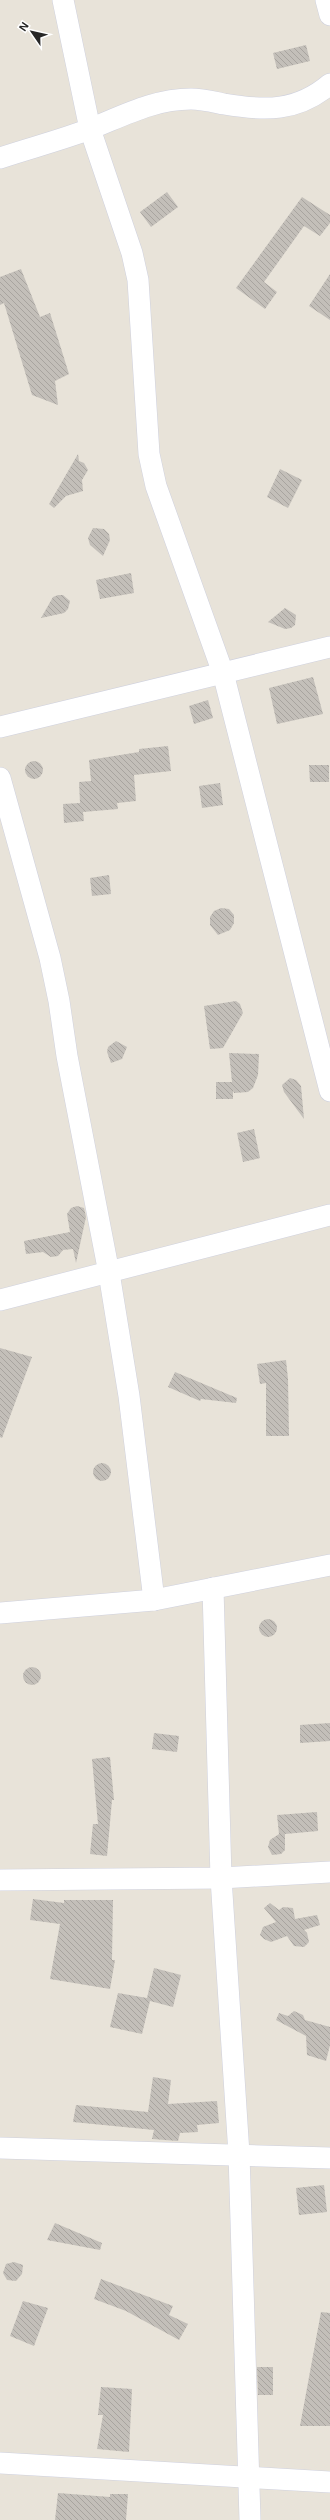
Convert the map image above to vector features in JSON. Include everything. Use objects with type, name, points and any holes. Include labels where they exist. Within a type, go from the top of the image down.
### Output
[{"type":"street","points":[[62,0],[90,129],[132,253],[138,280],[148,447],[156,486],[222,673],[330,1091]]},
{"type":"street","points":[[326,0],[330,15]]},
{"type":"street","points":[[0,158],[90,129],[119,116],[156,103],[192,99],[256,109],[295,105],[319,93],[330,84]]},
{"type":"street","points":[[0,727],[330,647]]},
{"type":"street","points":[[0,778],[50,958],[67,1056],[110,1273],[129,1396],[154,1600]]},
{"type":"street","points":[[0,1300],[330,1216]]},
{"type":"street","points":[[0,1613],[154,1600],[330,1565]]},
{"type":"street","points":[[213,1588],[221,1878],[239,2154],[250,2520]]},
{"type":"street","points":[[0,1880],[221,1878],[330,1872]]},
{"type":"street","points":[[0,2148],[239,2154],[330,2158]]},
{"type":"street","points":[[0,2463],[330,2482]]},
{"type":"building","points":[[306,45],[310,61],[277,69],[273,53]]},
{"type":"building","points":[[167,192],[178,207],[151,227],[140,212]]},
{"type":"building","points":[[302,197],[330,215],[330,223],[320,236],[304,226],[264,282],[277,292],[265,309],[236,288]]},
{"type":"building","points":[[21,269],[40,317],[50,313],[69,374],[55,381],[58,405],[32,395],[4,303],[0,305],[0,277]]},
{"type":"building","points":[[330,274],[330,320],[309,306]]},
{"type":"building","points":[[78,454],[79,461],[84,463],[88,470],[82,480],[83,491],[66,496],[54,508],[49,504]]},
{"type":"building","points":[[280,469],[302,480],[288,508],[267,497]]},
{"type":"building","points":[[93,528],[104,529],[109,534],[110,540],[103,556],[90,545],[88,538]]},
{"type":"building","points":[[131,573],[134,593],[100,599],[96,580]]},
{"type":"building","points":[[63,595],[70,601],[68,609],[64,613],[41,618],[53,597]]},
{"type":"building","points":[[285,608],[296,615],[295,625],[291,628],[285,629],[268,622]]},
{"type":"building","points":[[313,677],[323,714],[277,724],[269,688]]},
{"type":"building","points":[[208,700],[213,718],[194,724],[189,706]]},
{"type":"building","points":[[168,746],[171,771],[134,775],[136,801],[117,803],[118,809],[83,812],[84,821],[64,823],[63,804],[80,803],[79,782],[91,781],[89,760],[139,752],[139,749]]},
{"type":"building","points":[[34,761],[40,764],[43,770],[40,776],[34,779],[28,776],[25,770],[28,764]]},
{"type":"building","points":[[309,765],[329,765],[329,782],[310,782]]},
{"type":"building","points":[[220,783],[223,805],[202,808],[199,786]]},
{"type":"building","points":[[109,875],[111,894],[92,896],[90,878]]},
{"type":"building","points":[[221,908],[229,909],[234,915],[234,923],[230,930],[218,935],[210,925],[210,917],[214,911]]},
{"type":"building","points":[[236,1001],[240,1004],[243,1013],[223,1048],[210,1049],[204,1006]]},
{"type":"building","points":[[116,1041],[127,1047],[122,1059],[111,1063],[107,1052],[108,1047]]},
{"type":"building","points":[[229,1053],[259,1054],[258,1075],[253,1088],[248,1092],[234,1093],[233,1090],[233,1099],[216,1099],[216,1082],[232,1082]]},
{"type":"building","points":[[290,1078],[296,1080],[301,1086],[304,1119],[284,1092],[282,1085]]},
{"type":"building","points":[[254,1129],[260,1158],[243,1162],[237,1133]]},
{"type":"building","points":[[77,1206],[84,1208],[86,1217],[76,1263],[73,1249],[63,1250],[58,1256],[51,1257],[43,1252],[26,1254],[24,1241],[70,1232],[67,1214],[71,1208]]},
{"type":"building","points":[[0,1348],[32,1357],[2,1438],[0,1437]]},
{"type":"building","points":[[286,1360],[288,1379],[289,1436],[266,1436],[266,1383],[260,1384],[257,1364]]},
{"type":"building","points":[[175,1372],[237,1398],[236,1403],[201,1399],[200,1401],[168,1387]]},
{"type":"building","points":[[102,1463],[108,1466],[111,1472],[108,1478],[102,1481],[96,1478],[93,1472],[96,1466]]},
{"type":"building","points":[[268,1619],[274,1622],[277,1628],[274,1634],[268,1637],[262,1634],[259,1628],[262,1622]]},
{"type":"building","points":[[32,1667],[38,1670],[41,1676],[38,1682],[32,1685],[26,1682],[23,1676],[26,1670]]},
{"type":"building","points":[[330,1723],[330,1741],[300,1743],[300,1725]]},
{"type":"building","points":[[154,1733],[179,1736],[177,1752],[152,1749]]},
{"type":"building","points":[[110,1757],[114,1800],[112,1800],[107,1856],[90,1854],[93,1824],[98,1824],[92,1759]]},
{"type":"building","points":[[317,1812],[318,1831],[285,1834],[285,1850],[281,1854],[272,1855],[268,1847],[270,1840],[279,1834],[277,1815]]},
{"type":"building","points":[[33,1899],[64,1903],[64,1900],[113,1900],[112,1960],[115,1960],[110,1989],[50,1979],[60,1924],[30,1920]]},
{"type":"building","points":[[270,1903],[279,1910],[283,1907],[293,1908],[295,1919],[317,1915],[320,1925],[304,1930],[307,1933],[309,1942],[304,1947],[294,1946],[287,1936],[271,1942],[264,1939],[260,1935],[263,1927],[276,1922],[264,1908]]},
{"type":"building","points":[[154,1968],[181,1975],[173,2007],[150,2001],[142,2034],[110,2027],[118,1993],[147,1998]]},
{"type":"building","points":[[294,2011],[303,2015],[305,2020],[330,2027],[330,2045],[326,2061],[307,2055],[306,2036],[276,2020],[279,2013],[288,2016]]},
{"type":"building","points":[[153,2077],[171,2080],[168,2104],[217,2101],[219,2123],[197,2125],[198,2132],[180,2133],[178,2141],[152,2139],[154,2130],[73,2122],[76,2105],[148,2112]]},
{"type":"building","points":[[324,2185],[327,2212],[299,2215],[296,2188]]},
{"type":"building","points":[[55,2223],[102,2243],[100,2250],[47,2240]]},
{"type":"building","points":[[14,2262],[23,2265],[22,2274],[16,2281],[7,2280],[3,2273],[6,2264]]},
{"type":"building","points":[[101,2279],[173,2306],[169,2315],[188,2324],[179,2340],[126,2311],[94,2299]]},
{"type":"building","points":[[23,2301],[48,2308],[34,2346],[10,2336]]},
{"type":"building","points":[[321,2312],[330,2313],[330,2426],[300,2426]]},
{"type":"building","points":[[257,2367],[273,2367],[273,2395],[258,2395]]},
{"type":"building","points":[[101,2387],[132,2389],[129,2452],[97,2449],[103,2415],[98,2415]]},
{"type":"building","points":[[58,2493],[110,2497],[110,2494],[128,2494],[126,2520],[55,2520]]}]
